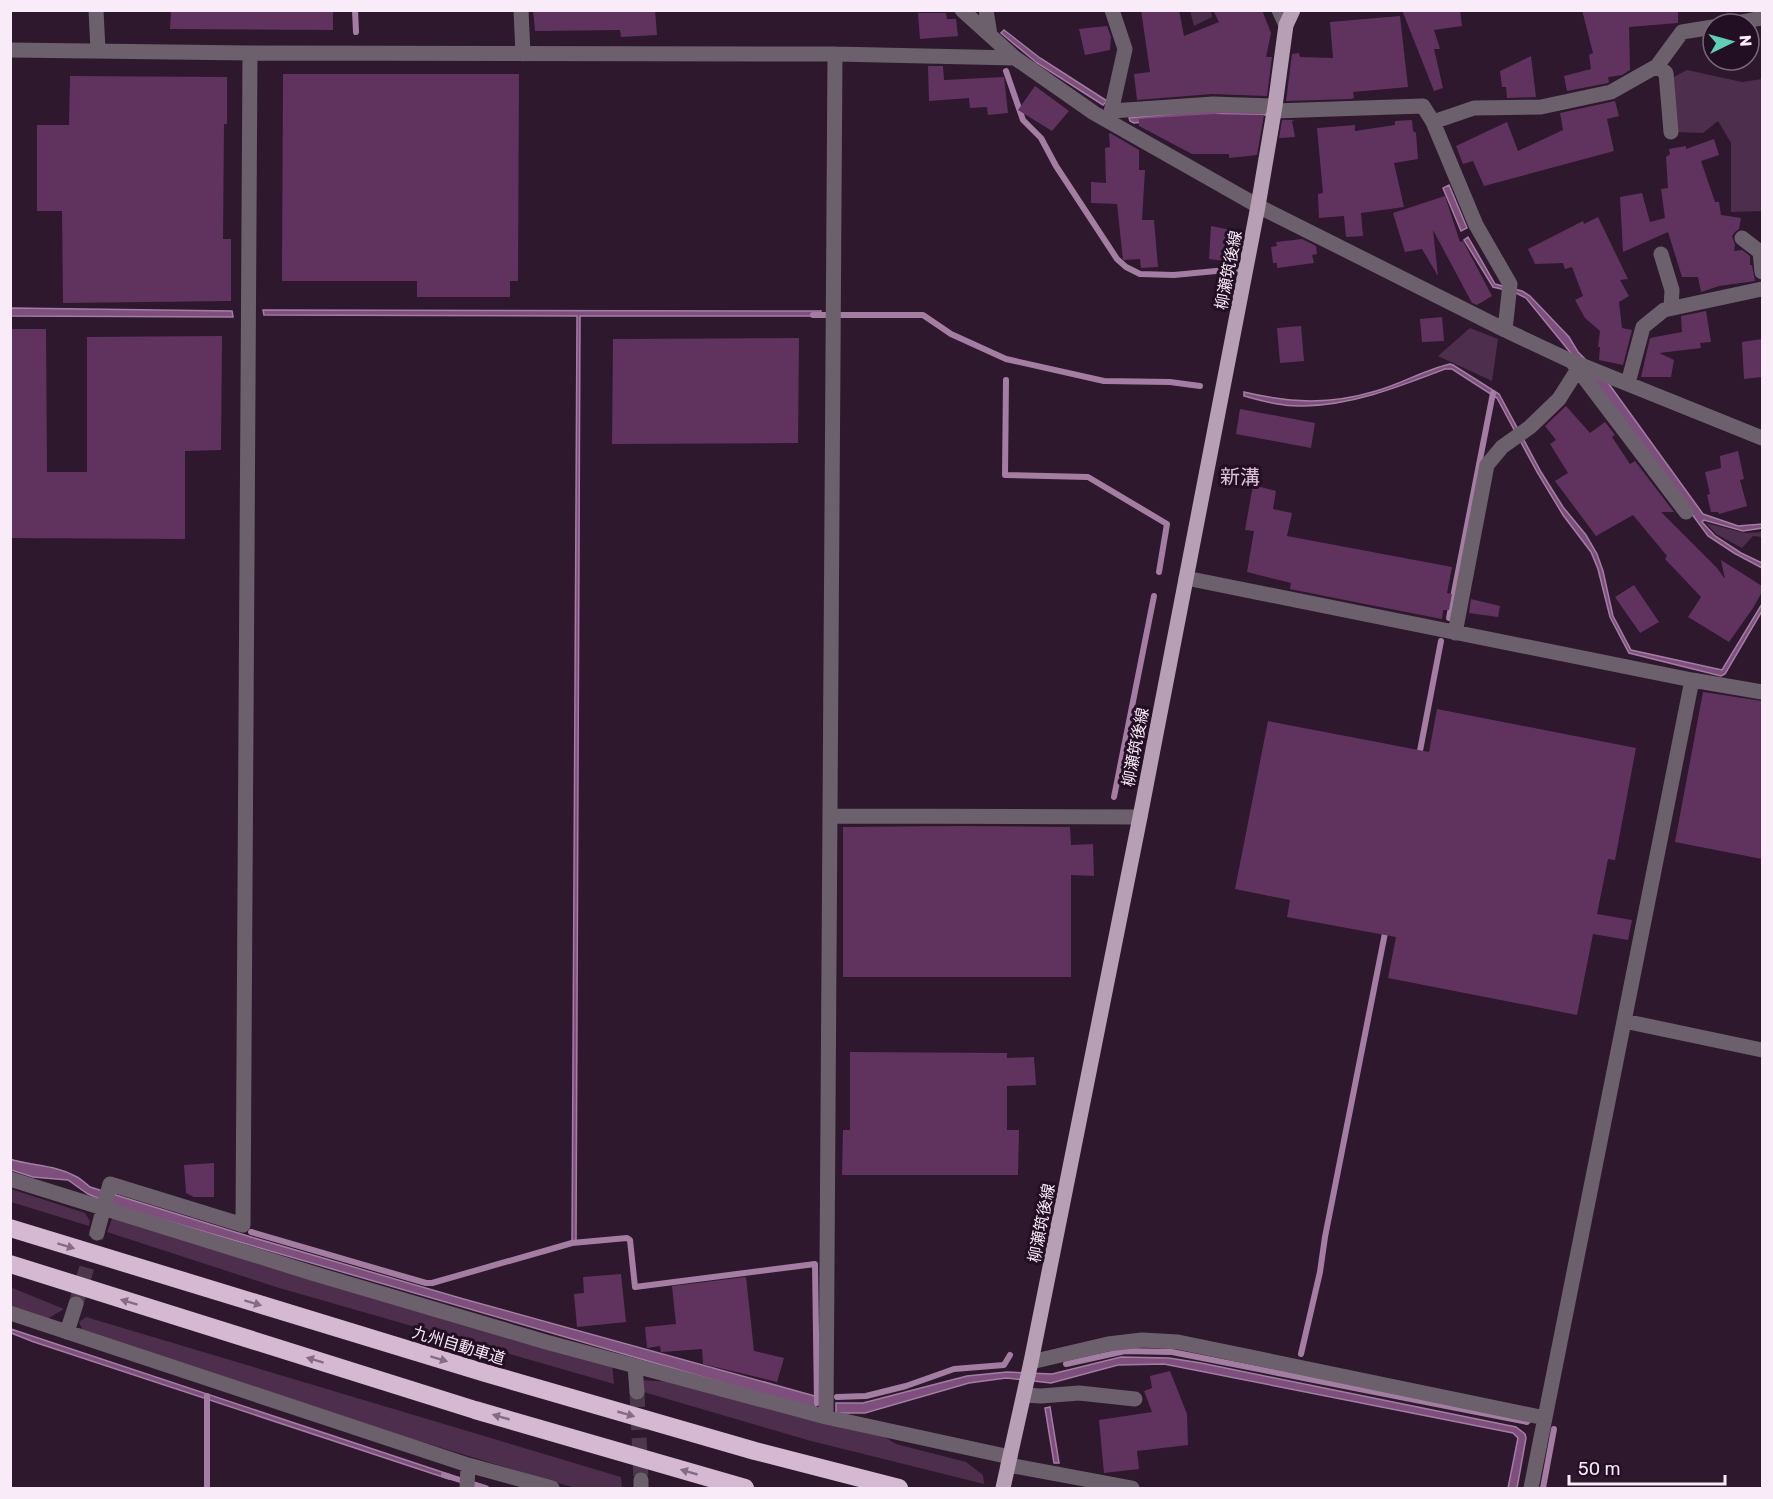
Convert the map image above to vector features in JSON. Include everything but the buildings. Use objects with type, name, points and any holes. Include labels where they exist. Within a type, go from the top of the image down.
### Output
[{"type":"highway","name":"九州自動車道","points":[[10,1228],[508,1380],[755,1451],[900,1488]]},
{"type":"highway","points":[[10,1264],[475,1410],[745,1488]]},
{"type":"main road","name":"柳瀬筑後線","points":[[1003,1488],[1032,1362],[1140,817],[1258,206],[1275,108],[1286,25],[1293,10]]},
{"type":"street","points":[[96,10],[98,50]]},
{"type":"street","points":[[521,10],[522,54]]},
{"type":"street","points":[[962,10],[1015,58],[1094,113],[1110,117],[1258,206],[1575,365],[1628,383],[1762,438]]},
{"type":"street","points":[[986,10],[990,35]]},
{"type":"street","points":[[1110,117],[1125,49],[1112,10]]},
{"type":"street","points":[[1279,10],[1286,25]]},
{"type":"street","points":[[1433,122],[1474,108],[1541,107],[1611,93],[1657,66],[1682,32],[1701,29]]},
{"type":"street","points":[[10,50],[250,53],[835,54],[1015,58]]},
{"type":"street","points":[[97,1233],[111,1184],[243,1225],[250,53]]},
{"type":"street","points":[[826,1416],[835,54]]},
{"type":"street","points":[[1657,66],[1666,73],[1671,132]]},
{"type":"street","points":[[1110,117],[1213,104],[1275,108],[1423,106],[1433,122],[1476,225],[1510,284],[1505,330]]},
{"type":"street","points":[[1742,238],[1760,252],[1762,272]]},
{"type":"street","points":[[1661,254],[1672,290],[1671,308]]},
{"type":"street","points":[[1628,383],[1643,327],[1664,310],[1762,289]]},
{"type":"street","points":[[1575,365],[1686,512]]},
{"type":"street","points":[[1455,633],[1487,465],[1502,447],[1530,428],[1559,399],[1575,365]]},
{"type":"street","points":[[1186,578],[1692,680],[1762,692]]},
{"type":"street","points":[[1531,1488],[1692,680]]},
{"type":"street","points":[[830,816],[1140,817]]},
{"type":"street","points":[[1624,1021],[1762,1050]]},
{"type":"street","points":[[10,1179],[523,1335],[635,1366],[1009,1461],[1132,1488]]},
{"type":"street","points":[[67,1332],[76,1304]]},
{"type":"street","points":[[10,1313],[468,1465],[552,1488]]},
{"type":"street","points":[[1032,1362],[1108,1344],[1142,1340],[1178,1342],[1545,1418]]},
{"type":"street","points":[[635,1366],[637,1392]]},
{"type":"street","points":[[1024,1395],[1078,1394],[1136,1399]]},
{"type":"street","points":[[467,1488],[468,1465]]},
{"type":"shaded area","points":[[1190,11],[1211,11],[1212,17],[1194,26]]},
{"type":"shaded area","points":[[1004,30],[1040,58],[1107,101],[1103,105],[1037,63],[1001,33]]},
{"type":"shaded area","points":[[1687,70],[1742,82],[1762,79],[1762,211],[1731,212],[1731,143],[1718,121],[1703,133],[1676,132],[1670,79]]},
{"type":"shaded area","points":[[1218,109],[1265,110],[1266,115],[1222,114],[1134,123],[1129,118]]},
{"type":"shaded area","points":[[1449,185],[1467,228],[1461,231],[1443,188]]},
{"type":"shaded area","points":[[1468,237],[1495,284],[1522,291],[1530,296],[1569,337],[1578,352],[1606,380],[1703,514],[1738,526],[1762,524],[1762,528],[1743,531],[1704,520],[1702,522],[1715,536],[1762,563],[1762,568],[1708,536],[1596,384],[1526,298],[1514,292],[1493,287],[1464,240]]},
{"type":"shaded area","points":[[11,308],[232,311],[233,317],[11,316]]},
{"type":"shaded area","points":[[263,310],[821,311],[819,316],[580,316],[576,1244],[572,1245],[577,316],[264,315]]},
{"type":"shaded area","points":[[1470,328],[1498,339],[1492,381],[1438,356]]},
{"type":"shaded area","points":[[1450,364],[1499,394],[1541,472],[1597,554],[1613,616],[1631,650],[1722,670],[1762,604],[1762,611],[1725,674],[1721,676],[1629,653],[1610,617],[1598,569],[1591,552],[1563,515],[1497,398],[1452,369],[1445,369],[1358,399],[1322,405],[1288,406],[1244,396],[1244,392],[1294,400],[1342,399],[1385,388]]},
{"type":"shaded area","points":[[1706,523],[1745,533],[1762,532],[1762,537],[1753,536],[1742,548],[1716,534]]},
{"type":"shaded area","points":[[10,1159],[67,1172],[90,1187],[251,1237],[460,1298],[815,1396],[816,1410],[116,1206],[88,1194],[68,1180],[33,1177],[11,1170]]},
{"type":"shaded area","points":[[11,1189],[85,1213],[90,1221],[89,1226],[11,1202]]},
{"type":"shaded area","points":[[113,1216],[612,1362],[614,1384],[276,1287],[107,1232]]},
{"type":"shaded area","points":[[10,1287],[64,1309],[49,1318],[36,1317],[11,1307]]},
{"type":"shaded area","points":[[86,1317],[621,1477],[622,1488],[576,1488],[393,1433],[83,1331],[79,1322]]},
{"type":"shaded area","points":[[11,1329],[451,1475],[449,1479],[34,1342],[11,1333]]},
{"type":"shaded area","points":[[1121,1357],[1169,1358],[1201,1363],[1516,1427],[1525,1434],[1526,1438],[1517,1488],[1508,1488],[1518,1438],[1513,1433],[1164,1364],[1118,1365],[1051,1383],[1006,1378],[969,1383],[865,1413],[836,1413],[836,1403],[863,1403],[967,1376],[1007,1372],[1052,1374]]},
{"type":"shaded area","points":[[640,1380],[675,1382],[883,1436],[896,1444],[966,1462],[983,1475],[984,1484],[811,1441],[640,1391]]},
{"type":"shaded area","points":[[1050,1407],[1059,1463],[1054,1463],[1045,1408]]},
{"type":"waterway","points":[[355,10],[356,32]]},
{"type":"waterway","points":[[1006,71],[1023,120],[1041,138],[1056,166],[1117,259],[1126,267],[1140,274],[1174,275],[1237,269]]},
{"type":"waterway","points":[[813,315],[923,315],[951,334],[1006,359],[1104,381],[1170,382],[1200,386]]},
{"type":"waterway","points":[[1006,380],[1005,475],[1088,477],[1167,524],[1159,572]]},
{"type":"waterway","points":[[1449,618],[1493,393]]},
{"type":"waterway","points":[[1114,797],[1154,596]]},
{"type":"waterway","points":[[1419,756],[1441,641]]},
{"type":"waterway","points":[[1301,1354],[1320,1272],[1386,928]]},
{"type":"waterway","points":[[251,1232],[426,1283],[572,1243],[627,1238],[630,1240],[635,1287],[815,1264],[817,1403]]},
{"type":"waterway","points":[[1066,1364],[1125,1351],[1172,1352],[1527,1422],[1529,1420]]},
{"type":"waterway","points":[[837,1397],[866,1396],[906,1386],[954,1369],[1004,1365],[1010,1355]]},
{"type":"waterway","points":[[207,1396],[207,1488]]},
{"type":"waterway","points":[[1543,1488],[1554,1429]]},
{"type":"waterway","points":[[444,1475],[486,1488]]},
{"type":"tunnel","points":[[76,1304],[97,1233]]},
{"type":"tunnel","points":[[637,1392],[641,1480]]},
{"type":"district","name":"新溝","points":[[1240,477]]}]
